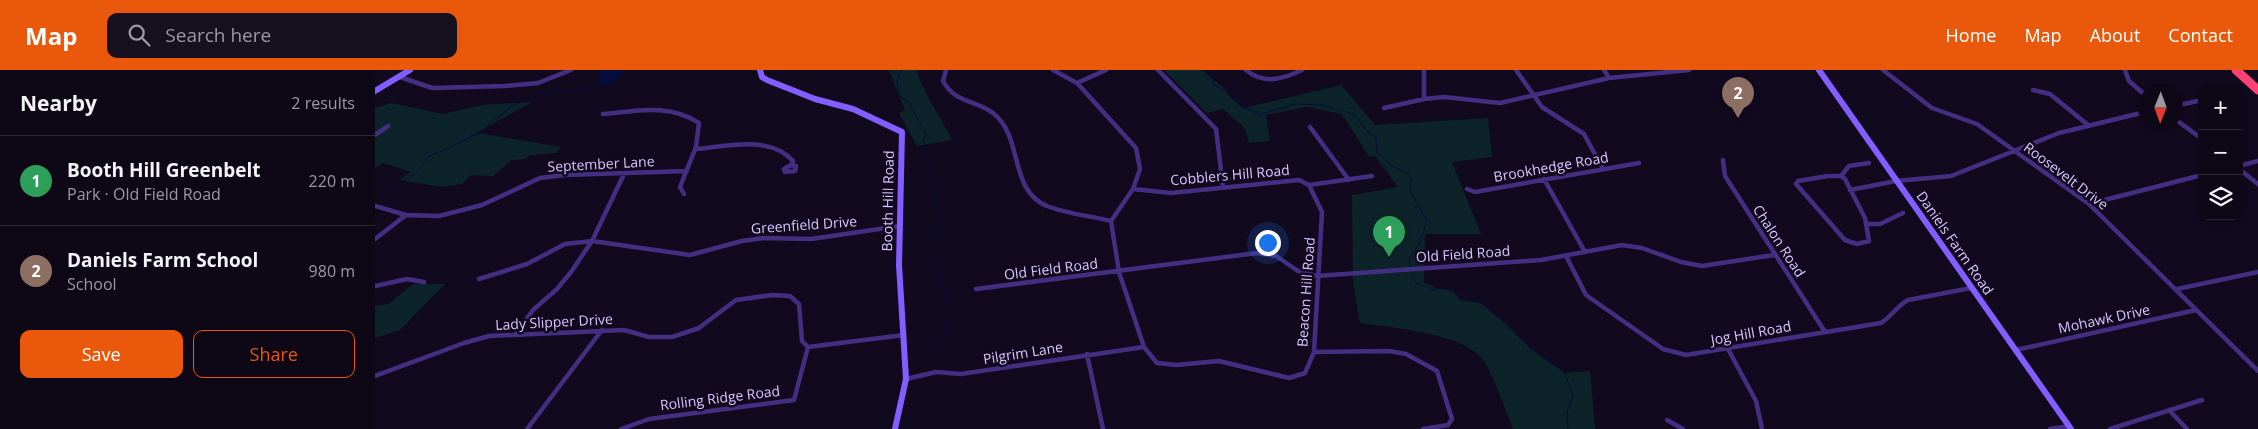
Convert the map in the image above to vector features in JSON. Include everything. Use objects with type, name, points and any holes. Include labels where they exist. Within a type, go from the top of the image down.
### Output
[{"type":"highway","points":[[2236,70],[2258,90]]},
{"type":"street","points":[[375,91],[405,73],[432,88],[538,83],[571,70]]},
{"type":"street","name":"Booth Hill Road","points":[[760,70],[762,77],[767,80],[815,99],[853,109],[902,132],[899,264],[906,379],[895,429]]},
{"type":"street","points":[[946,70],[943,80],[949,92],[993,113],[1006,127],[1025,189],[1046,206],[1111,221],[1133,189],[1140,169],[1136,148],[1077,83],[1053,70]]},
{"type":"street","points":[[1077,83],[1106,70]]},
{"type":"street","points":[[1158,70],[1217,129],[1223,187]]},
{"type":"street","points":[[1246,70],[1261,80],[1276,81],[1302,70]]},
{"type":"street","points":[[1424,70],[1424,99]]},
{"type":"street","points":[[1516,70],[1542,107],[1584,134],[1603,169]]},
{"type":"street","points":[[1604,70],[1609,78]]},
{"type":"street","points":[[1384,108],[1424,99],[1444,97],[1500,103],[1609,78],[1689,70]]},
{"type":"street","name":"Daniels Farm Road","points":[[1819,70],[2070,428]]},
{"type":"street","name":"Roosevelt Drive","points":[[1883,70],[1931,108],[1977,124],[2089,204],[2177,288],[2196,310],[2258,371]]},
{"type":"street","points":[[1889,73],[1895,70]]},
{"type":"street","points":[[2125,70],[2128,80],[2138,89]]},
{"type":"street","points":[[2033,90],[2050,94],[2088,125]]},
{"type":"street","points":[[2183,104],[2198,101]]},
{"type":"street","points":[[603,114],[663,110],[690,115],[699,123],[700,132],[696,149],[681,186],[683,194]]},
{"type":"street","points":[[1850,190],[1897,181],[1951,176],[2059,133],[2138,114]]},
{"type":"street","points":[[2183,125],[2198,136]]},
{"type":"street","points":[[375,135],[388,126]]},
{"type":"street","points":[[1309,127],[1349,180]]},
{"type":"street","points":[[696,149],[749,145],[768,146],[780,149],[791,156],[792,165]]},
{"type":"street","name":"Chalon Road","points":[[1723,160],[1725,176],[1825,332]]},
{"type":"street","points":[[2243,166],[2258,161]]},
{"type":"street","name":"Brookhedge Road","points":[[1467,189],[1475,192],[1639,163]]},
{"type":"street","points":[[1841,176],[1845,179],[1870,233],[1869,240],[1860,245],[1845,240],[1797,184],[1798,181],[1841,176],[1849,166],[1869,163]]},
{"type":"street","name":"September Lane","points":[[375,206],[406,214],[439,216],[466,211],[496,200],[513,189],[540,178],[565,175],[687,171]]},
{"type":"street","points":[[2243,171],[2258,184]]},
{"type":"street","points":[[515,335],[533,310],[557,289],[592,241],[624,174]]},
{"type":"street","points":[[1309,186],[1373,176]]},
{"type":"street","points":[[2089,204],[2198,176]]},
{"type":"street","points":[[1544,179],[1585,252]]},
{"type":"street","name":"Cobblers Hill Road","points":[[1133,189],[1171,193],[1299,180],[1304,181],[1309,186]]},
{"type":"street","name":"Beacon Hill Road","points":[[1111,221],[1119,272],[1144,347],[1157,363],[1176,365],[1219,361],[1289,378],[1305,373],[1314,352],[1322,212],[1309,186]]},
{"type":"street","points":[[1867,224],[1880,224],[1903,213]]},
{"type":"street","points":[[375,239],[406,214]]},
{"type":"street","name":"Greenfield Drive","points":[[479,279],[527,264],[565,244],[592,241],[690,255],[742,241],[764,238],[811,238],[900,226]]},
{"type":"street","name":"Old Field Road","points":[[976,290],[1257,253],[1277,256],[1299,271],[1317,276],[1541,260],[1633,245],[1676,262],[1702,266],[1775,255]]},
{"type":"street","name":"Jog Hill Road","points":[[1566,256],[1586,295],[1663,349],[1686,355],[1881,323],[1891,317],[1899,305],[1908,300],[1971,288]]},
{"type":"street","points":[[2177,288],[2258,272]]},
{"type":"street","points":[[375,286],[407,279],[424,282]]},
{"type":"street","name":"Lady Slipper Drive","points":[[375,376],[489,336],[624,330],[649,337],[673,337],[699,328],[736,300],[772,295],[789,296],[799,304],[803,341],[808,347]]},
{"type":"street","name":"Mohawk Drive","points":[[2016,350],[2196,310]]},
{"type":"street","points":[[527,429],[602,330]]},
{"type":"street","points":[[808,347],[904,335]]},
{"type":"street","name":"Rolling Ridge Road","points":[[621,429],[649,419],[794,400],[808,347]]},
{"type":"street","name":"Pilgrim Lane","points":[[906,379],[936,372],[961,374],[1144,347]]},
{"type":"street","points":[[1728,349],[1756,402],[1762,429]]},
{"type":"street","points":[[1314,352],[1389,351],[1406,354],[1437,371],[1452,420],[1448,425],[1423,429]]},
{"type":"street","points":[[1087,354],[1103,429]]},
{"type":"street","points":[[2110,429],[2202,400]]},
{"type":"street","points":[[2169,410],[2187,429]]},
{"type":"street","points":[[1667,420],[1683,429]]},
{"type":"street","points":[[2050,429],[2070,428]]},
{"type":"green space","points":[[889,70],[917,70],[926,93],[952,140],[917,146],[899,113],[905,110]]},
{"type":"green space","points":[[1164,70],[1202,70],[1225,89],[1230,97],[1243,108],[1341,85],[1375,125],[1488,118],[1492,157],[1452,162],[1481,234],[1425,234],[1424,283],[1439,289],[1453,290],[1460,300],[1480,303],[1506,323],[1530,348],[1564,373],[1590,371],[1595,429],[1513,429],[1488,369],[1484,361],[1475,352],[1462,344],[1427,333],[1360,323],[1353,281],[1352,195],[1398,187],[1375,156],[1369,157],[1342,114],[1307,107],[1266,115],[1270,141],[1249,143],[1244,127],[1223,109],[1207,113]]},
{"type":"green space","points":[[532,102],[465,139],[478,133],[561,147],[556,153],[530,155],[525,159],[512,160],[493,176],[471,175],[462,184],[442,187],[399,180],[411,172],[383,163],[375,168],[375,108],[391,103],[443,114],[482,105]]},
{"type":"green space","points":[[413,284],[445,284],[400,330],[375,338],[375,306],[388,304]]},
{"type":"shaded area","points":[[601,70],[625,70],[615,82],[600,86],[598,82]]},
{"type":"waterway","points":[[901,70],[897,82],[900,96],[909,102],[926,135],[923,140],[933,184],[930,188],[937,198],[936,205],[942,212],[940,233],[930,250]]},
{"type":"waterway","points":[[1207,70],[1212,74],[1213,83],[1221,89],[1234,91],[1241,103],[1256,113],[1261,114],[1296,104],[1322,105],[1354,114],[1367,131],[1376,137],[1377,152],[1392,166],[1407,173],[1412,180],[1410,191],[1427,221],[1418,246],[1409,259],[1410,266]]},
{"type":"waterway","points":[[377,199],[413,175],[421,168],[428,157],[487,130],[487,126],[511,107],[534,96],[554,91],[586,91],[600,85]]},
{"type":"waterway","points":[[928,256],[944,292],[949,292],[951,296],[945,305],[943,314],[947,333],[934,352]]},
{"type":"waterway","points":[[1412,274],[1416,283],[1434,290],[1441,287],[1482,303],[1529,346],[1560,367],[1565,374],[1573,396],[1567,412],[1568,429]]},
{"type":"place","name":"Daniels Farm School","points":[[1738,118]]},
{"type":"place","name":"Booth Hill Greenbelt","points":[[1389,257]]}]
